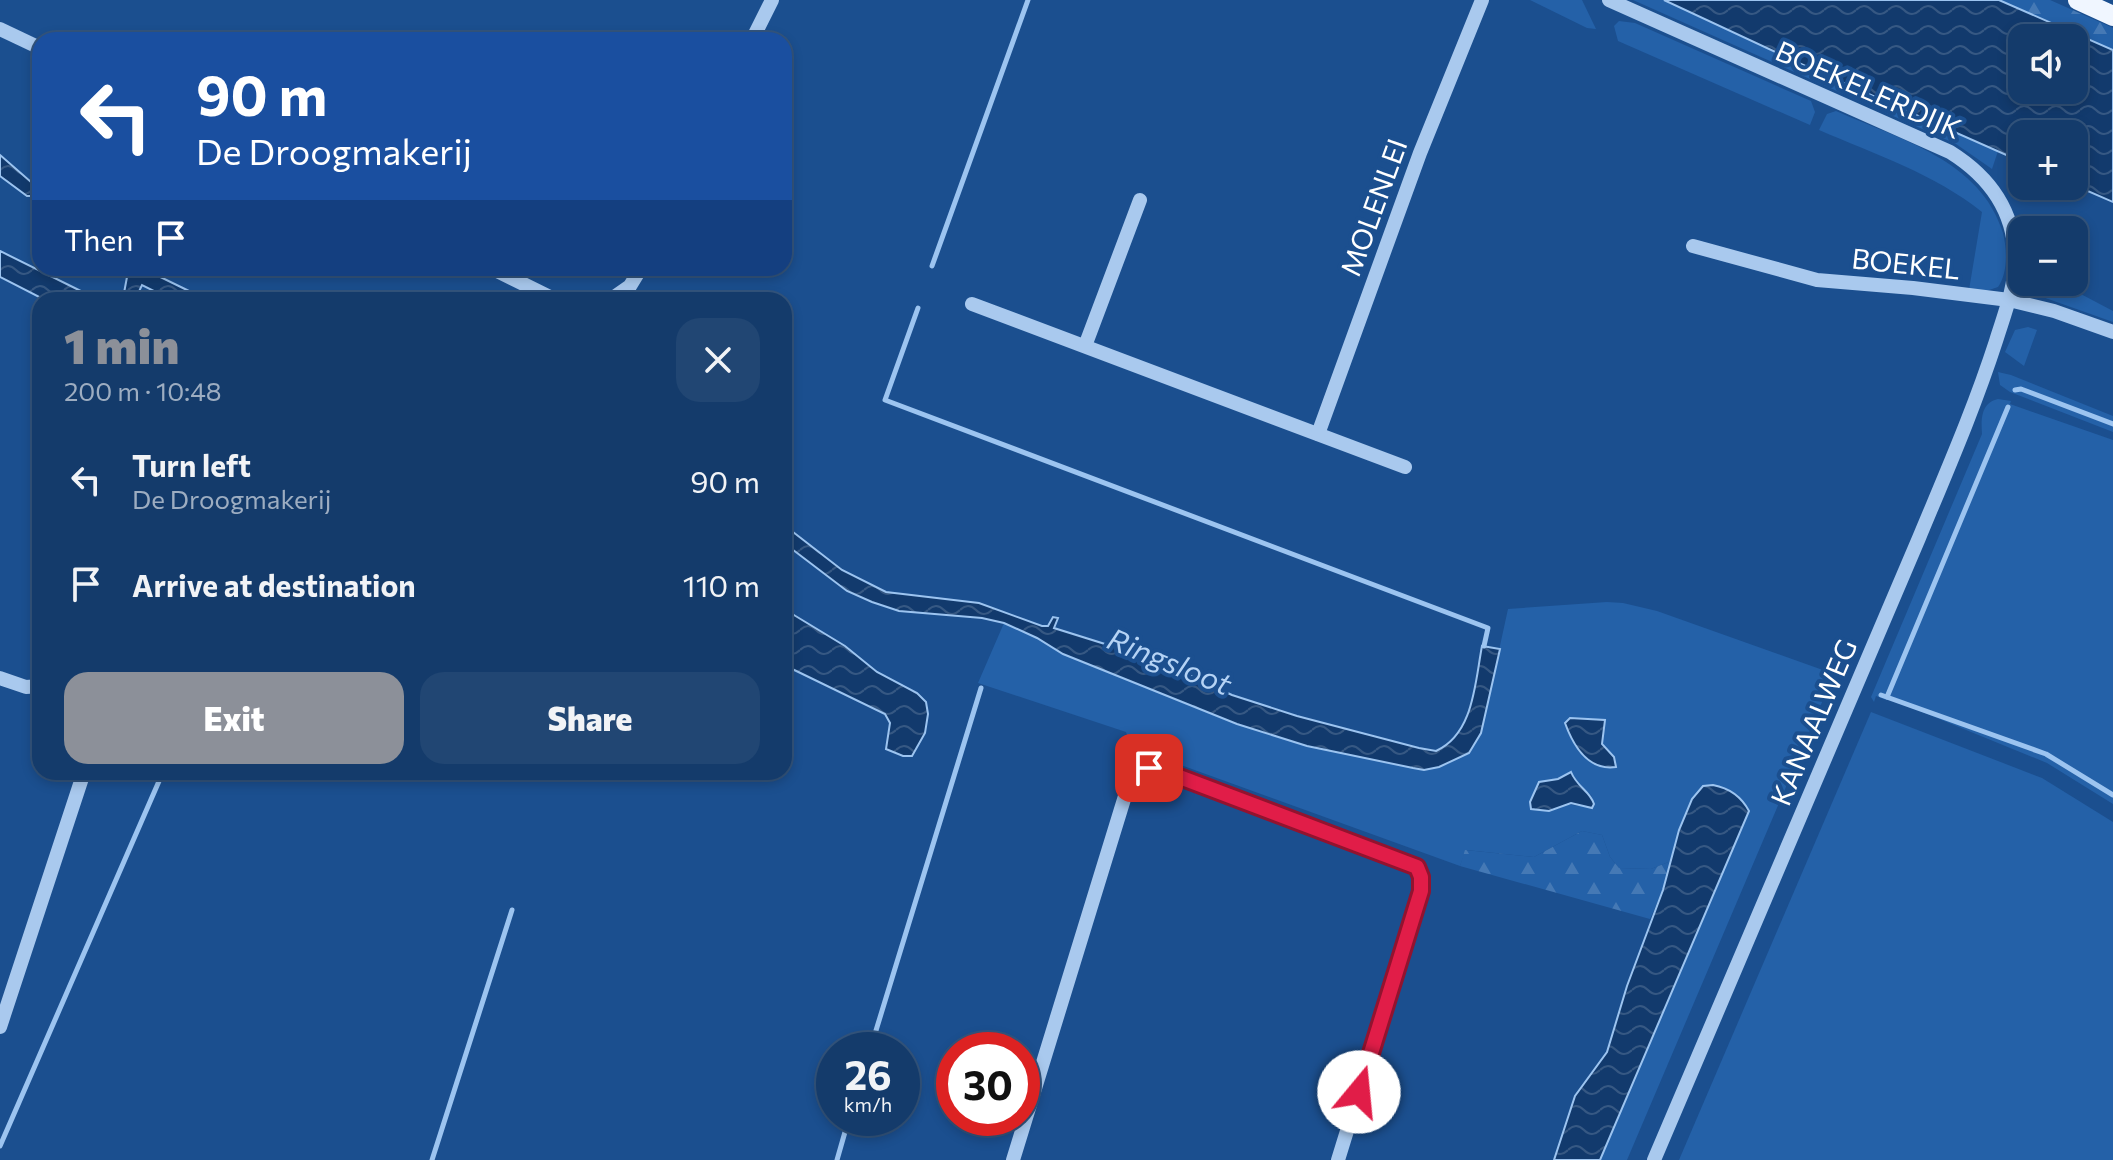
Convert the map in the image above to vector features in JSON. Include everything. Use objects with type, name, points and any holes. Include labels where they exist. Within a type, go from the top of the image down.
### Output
[{"type":"main road","points":[[2078,0],[2113,16]]},
{"type":"street","points":[[756,32],[772,0]]},
{"type":"street","name":"MOLENLEI","points":[[1318,434],[1420,153],[1482,0]]},
{"type":"street","name":"BOEKELERDIJK","points":[[1609,0],[1950,152],[1974,168],[2002,202],[2011,223],[2015,256],[2009,300]]},
{"type":"street","points":[[0,29],[32,44]]},
{"type":"street","points":[[1085,346],[1140,200]]},
{"type":"street","name":"BOEKEL","points":[[1693,246],[1817,280],[2009,300],[2054,311],[2113,332]]},
{"type":"street","points":[[507,276],[540,292]]},
{"type":"street","points":[[621,292],[636,276]]},
{"type":"street","name":"KANAALWEG","points":[[1654,1160],[1961,438],[1982,385],[2009,300]]},
{"type":"street","points":[[972,304],[1405,467]]},
{"type":"street","points":[[0,678],[32,687]]},
{"type":"street","points":[[1013,1160],[1129,783],[1135,775],[1149,768],[1409,862],[1419,871],[1421,891],[1338,1160]]},
{"type":"street","points":[[0,1027],[81,780]]},
{"type":"green space","points":[[1530,0],[1582,0],[1596,29],[1587,28]]},
{"type":"green space","points":[[1633,0],[1664,0],[1998,151],[1992,169],[1956,144]]},
{"type":"green space","points":[[1999,0],[2050,0],[2113,28],[2113,50],[2088,39],[2088,24],[2054,24]]},
{"type":"green space","points":[[1619,21],[1635,23],[1811,101],[1815,112],[1810,125],[1618,41],[1614,26]]},
{"type":"green space","points":[[1836,111],[1935,155],[1976,187],[1992,208],[2003,233],[2006,261],[1998,287],[1986,291],[1969,290],[1982,212],[1924,176],[1819,130],[1827,114]]},
{"type":"green space","points":[[2040,296],[2085,296],[2113,311],[2113,322]]},
{"type":"green space","points":[[2028,327],[2037,330],[2024,366],[2005,352],[2015,330]]},
{"type":"green space","points":[[1998,372],[2113,416],[2113,432],[2010,392],[2000,385]]},
{"type":"green space","points":[[1998,399],[2011,401],[2010,404],[2113,440],[2113,804],[2047,763],[1888,698],[1876,696],[1874,702],[1871,697],[1982,434],[1983,412],[1988,404]]},
{"type":"green space","points":[[1623,603],[1657,611],[1834,674],[1627,1160],[1600,1160],[1749,811],[1679,830],[1671,861],[1651,869],[1619,868],[1610,857],[1602,835],[1582,831],[1534,857],[1466,850],[1460,866],[1131,747],[1126,732],[978,683],[1004,623],[1063,654],[1267,733],[1307,746],[1424,770],[1448,764],[1481,733],[1508,609]],"holes":[[[1570,718],[1596,719],[1605,727],[1602,744],[1583,756],[1569,735]],[[1571,772],[1577,785],[1592,796],[1578,806],[1566,804],[1558,809],[1546,780],[1558,779]]]},
{"type":"green space","points":[[1871,712],[2042,778],[2113,822],[2113,1160],[1679,1160]]},
{"type":"green space","points":[[1582,831],[1602,835],[1610,857],[1619,868],[1651,869],[1671,861],[1650,919],[1460,866],[1465,850],[1534,857]]},
{"type":"water","points":[[1664,0],[1999,0],[2054,24],[2008,24],[2008,104],[2088,104],[2088,39],[2113,50],[2113,202],[2088,191],[2088,120],[2008,120],[2008,156]]},
{"type":"water","points":[[0,155],[32,183],[32,196],[27,196],[0,176]]},
{"type":"water","points":[[0,251],[32,267],[32,276],[51,276],[83,292],[32,293],[0,277]]},
{"type":"water","points":[[158,276],[192,292],[156,292],[142,285],[139,292],[124,292],[127,277]]},
{"type":"water","points":[[792,531],[842,570],[886,592],[979,603],[1042,626],[1048,626],[1053,617],[1058,618],[1054,628],[1156,660],[1232,695],[1297,716],[1436,751],[1449,743],[1465,720],[1471,706],[1482,646],[1500,649],[1481,733],[1469,753],[1439,767],[1424,770],[1307,746],[1237,724],[1063,654],[1004,623],[982,618],[899,611],[847,591],[792,549]]},
{"type":"water","points":[[792,614],[845,646],[877,672],[917,693],[926,702],[925,733],[912,756],[886,749],[890,723],[885,714],[792,669]]},
{"type":"water","points":[[1570,718],[1605,720],[1602,744],[1614,757],[1616,767],[1597,765],[1583,755],[1565,723]]},
{"type":"water","points":[[1571,772],[1592,800],[1592,808],[1571,803],[1549,811],[1531,809],[1530,802],[1539,782],[1558,779]]},
{"type":"water","points":[[1713,785],[1734,794],[1749,811],[1600,1160],[1554,1160],[1575,1096],[1607,1052],[1627,986],[1663,890],[1679,830],[1692,799],[1703,786]]},
{"type":"waterway","points":[[932,266],[1028,0]]},
{"type":"waterway","points":[[918,308],[885,400],[1488,628],[1484,646]]},
{"type":"waterway","points":[[2015,390],[2021,389],[2113,424]]},
{"type":"waterway","points":[[1887,697],[2008,407]]},
{"type":"waterway","points":[[876,1032],[981,688]]},
{"type":"waterway","points":[[1881,695],[2046,754],[2113,795]]},
{"type":"waterway","points":[[0,1146],[160,780]]},
{"type":"waterway","points":[[432,1160],[512,910]]},
{"type":"waterway","points":[[837,1160],[844,1136]]},
{"type":"route","points":[[1149,768],[1156,768],[1417,867],[1421,891],[1359,1092]]},
{"type":"water label","name":"Ringsloot","points":[[1170,660]]}]
